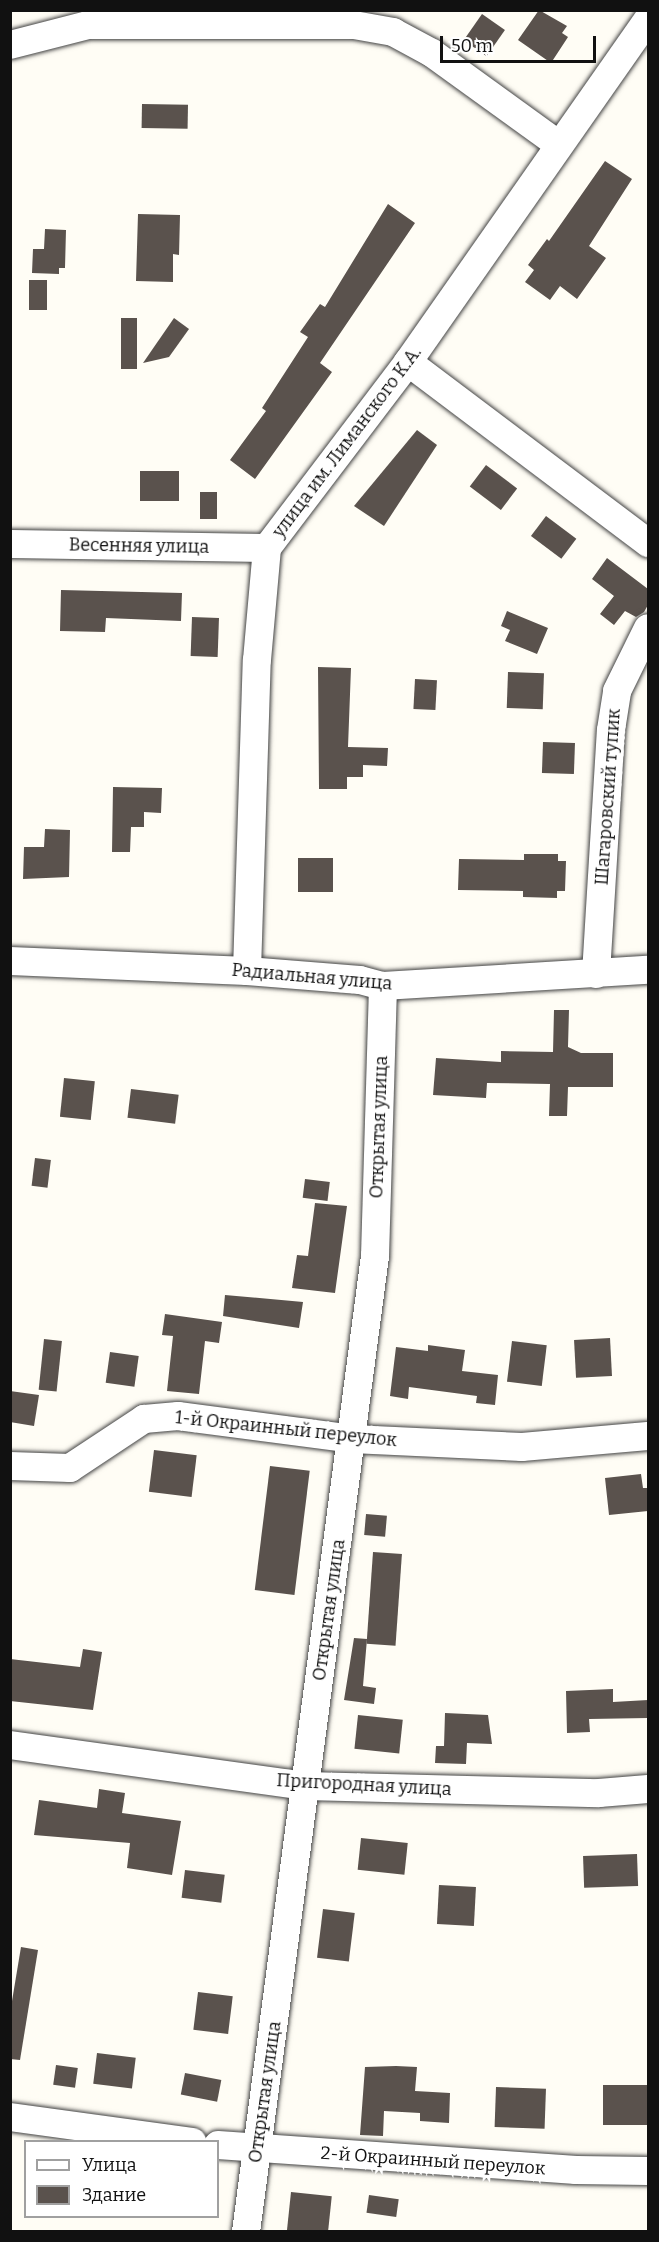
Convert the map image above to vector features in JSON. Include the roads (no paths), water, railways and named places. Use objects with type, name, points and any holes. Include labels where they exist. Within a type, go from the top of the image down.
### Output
[{"type":"street","name":"улица им. Лиманского К.А.","points":[[247,971],[257,660],[267,548],[408,362],[648,19]]},
{"type":"street","points":[[10,45],[88,25],[354,25],[393,32],[432,53],[559,145]]},
{"type":"street","points":[[408,362],[648,543]]},
{"type":"street","name":"Весенняя улица","points":[[10,544],[267,548]]},
{"type":"street","name":"Шагаровский тупик","points":[[596,974],[611,730],[617,691],[648,628]]},
{"type":"street","name":"Радиальная улица","points":[[10,961],[247,971],[360,980],[384,986],[648,970]]},
{"type":"street","name":"Открытая улица","points":[[246,2232],[375,1256],[384,986]]},
{"type":"street","name":"1-й Окраинный переулок","points":[[10,1466],[70,1468],[144,1419],[178,1416],[352,1439],[522,1447],[648,1437]]},
{"type":"street","name":"Пригородная улица","points":[[10,1745],[305,1786],[599,1793],[648,1789]]},
{"type":"street","points":[[10,2117],[177,2140]]},
{"type":"street","name":"2-й Окраинный переулок","points":[[219,2145],[257,2150],[576,2170],[648,2171]]}]
